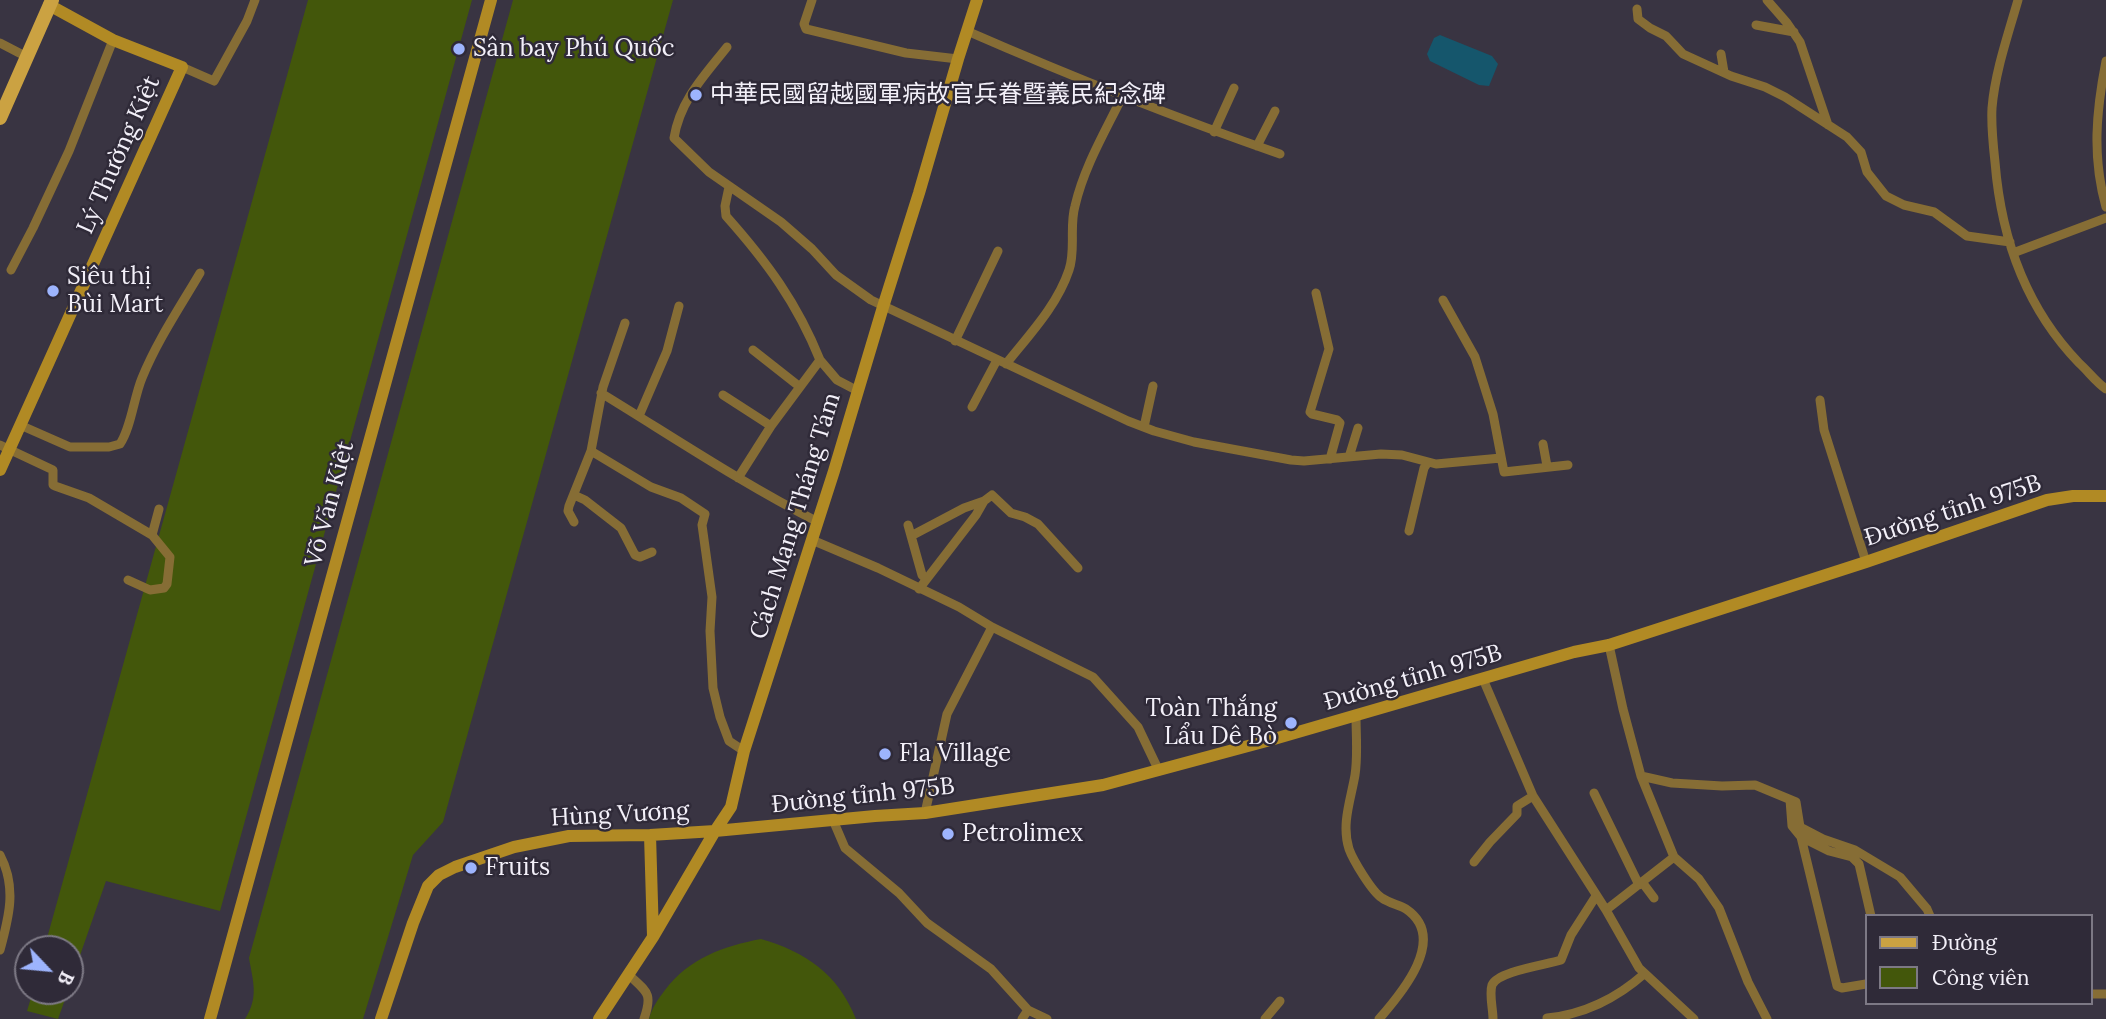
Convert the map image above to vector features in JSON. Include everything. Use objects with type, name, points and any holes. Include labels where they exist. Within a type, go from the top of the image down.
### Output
[{"type":"main road","points":[[0,118],[51,3]]},
{"type":"street","points":[[182,67],[214,81],[247,21],[255,0]]},
{"type":"street","name":"Võ Văn Kiệt","points":[[210,1019],[491,0]]},
{"type":"street","points":[[812,0],[804,24],[806,29],[906,53],[958,59]]},
{"type":"street","name":"Cách Mạng Tháng Tám","points":[[599,1019],[653,937],[731,807],[744,751],[818,522],[977,0]]},
{"type":"street","points":[[1767,0],[1794,32],[1805,53],[1829,127]]},
{"type":"street","points":[[2018,0],[1992,108],[2001,209],[2019,273],[2038,310],[2065,348],[2106,388]]},
{"type":"street","name":"Lý Thường Kiệt","points":[[0,470],[5,447],[20,425],[182,67],[113,40],[51,3]]},
{"type":"street","points":[[1637,9],[1638,19],[1666,36],[1683,54],[1785,97],[1847,137],[1861,152],[1867,172],[1886,195],[1905,205],[1934,212],[1967,236],[2010,242]]},
{"type":"street","points":[[1756,24],[1794,32]]},
{"type":"street","points":[[967,31],[1122,97],[1280,154]]},
{"type":"street","points":[[11,270],[69,151],[113,40]]},
{"type":"street","points":[[0,43],[27,57]]},
{"type":"street","points":[[727,47],[703,74],[690,95],[674,138],[709,172],[781,222],[836,275],[883,307],[1144,428],[1194,442],[1291,460],[1393,454],[1428,462],[1455,463],[1501,458]]},
{"type":"street","points":[[1721,54],[1724,72]]},
{"type":"street","points":[[2106,61],[2097,117],[2096,146],[2098,179],[2106,207]]},
{"type":"street","points":[[1214,132],[1234,88]]},
{"type":"street","points":[[1006,365],[1048,312],[1070,269],[1076,200],[1085,173],[1122,97]]},
{"type":"street","points":[[1257,146],[1275,111]]},
{"type":"street","points":[[729,187],[726,216],[775,274],[807,327],[820,360],[837,380],[858,391]]},
{"type":"street","points":[[2013,253],[2106,218]]},
{"type":"street","points":[[955,341],[998,251]]},
{"type":"street","points":[[20,425],[70,447],[109,447],[120,444],[127,431],[139,385],[153,354],[200,273]]},
{"type":"street","points":[[1316,293],[1329,349],[1311,412],[1340,423],[1330,459]]},
{"type":"street","points":[[1443,300],[1475,357],[1493,414],[1504,472],[1568,465]]},
{"type":"street","points":[[639,416],[667,351],[679,306]]},
{"type":"street","points":[[574,522],[568,511],[591,451],[601,393],[625,323]]},
{"type":"street","points":[[753,350],[800,387]]},
{"type":"street","points":[[972,407],[997,359]]},
{"type":"street","points":[[738,478],[771,426],[820,360]]},
{"type":"street","points":[[1144,428],[1153,386]]},
{"type":"street","points":[[601,393],[738,478],[818,522]]},
{"type":"street","points":[[723,395],[771,426]]},
{"type":"street","points":[[1820,400],[1824,430],[1866,562]]},
{"type":"street","points":[[1349,457],[1357,428]]},
{"type":"street","points":[[1544,444],[1547,466]]},
{"type":"street","points":[[5,447],[53,470],[53,485],[89,498],[152,535],[170,557],[164,589],[150,590],[128,580]]},
{"type":"street","points":[[591,451],[651,486],[681,498],[705,514],[702,525],[712,597],[710,631],[713,688],[729,741],[744,751]]},
{"type":"street","points":[[1409,531],[1424,468],[1428,462]]},
{"type":"street","points":[[574,495],[585,500],[621,528],[635,555],[640,557],[653,552]]},
{"type":"street","points":[[911,536],[992,495],[1011,513],[1038,524],[1078,568]]},
{"type":"street","name":"Đường tỉnh 975B","points":[[715,831],[925,813],[1103,785],[1356,716],[1574,652],[1609,645],[2047,500],[2073,496],[2106,496]]},
{"type":"street","points":[[919,589],[984,501]]},
{"type":"street","points":[[152,535],[159,509]]},
{"type":"street","points":[[908,525],[922,575],[926,579]]},
{"type":"street","points":[[812,540],[959,607],[992,627],[1093,677],[1138,726],[1159,771]]},
{"type":"street","points":[[925,813],[947,715],[992,627]]},
{"type":"street","points":[[1609,645],[1640,776],[1674,857],[1699,879],[1719,908],[1748,982],[1767,1019]]},
{"type":"street","points":[[1483,679],[1533,796],[1644,974],[1694,1019]]},
{"type":"street","points":[[1356,716],[1355,772],[1346,822],[1350,852],[1377,894],[1384,900],[1408,910],[1418,922],[1424,942],[1415,969],[1399,996],[1379,1019]]},
{"type":"street","points":[[1640,776],[1685,784],[1755,785],[1796,802],[1800,827],[1823,839],[1855,850],[1900,877],[1929,914]]},
{"type":"street","points":[[1594,793],[1640,883],[1654,898]]},
{"type":"street","points":[[1474,862],[1517,814],[1517,806],[1533,796]]},
{"type":"street","points":[[1790,800],[1793,827],[1801,838],[1837,986],[1842,988],[1864,984]]},
{"type":"street","points":[[833,820],[845,848],[899,893],[927,923],[991,969],[1028,1010],[1047,1019]]},
{"type":"street","name":"Hùng Vương","points":[[381,1019],[423,896],[428,886],[439,876],[468,861],[542,840],[569,836],[715,831]]},
{"type":"street","points":[[650,835],[653,937]]},
{"type":"street","points":[[1801,838],[1829,851],[1849,856],[1859,864],[1871,914]]},
{"type":"street","points":[[0,855],[8,874],[11,892],[10,910],[0,950]]},
{"type":"street","points":[[1606,910],[1674,857]]},
{"type":"street","points":[[1493,1019],[1492,987],[1496,980],[1561,960],[1571,935],[1597,896]]},
{"type":"street","points":[[1547,1018],[1568,1016],[1589,1009],[1624,991],[1644,974]]},
{"type":"street","points":[[629,975],[649,997],[644,1019]]},
{"type":"street","points":[[1265,1019],[1280,1001]]},
{"type":"street","points":[[1022,1019],[1028,1010]]},
{"type":"green space","points":[[308,0],[472,0],[220,911],[106,881],[84,944],[84,935],[48,935]]},
{"type":"green space","points":[[513,0],[673,0],[443,822],[413,855],[363,1019],[245,1019],[253,996],[249,958]]},
{"type":"green space","points":[[761,939],[792,951],[819,967],[840,989],[856,1019],[649,1019],[662,993],[674,979],[696,962],[734,945]]},
{"type":"green space","points":[[29,1005],[63,1005],[58,1019],[27,1011]]},
{"type":"water","points":[[1440,35],[1492,56],[1498,64],[1489,86],[1479,85],[1430,61],[1427,54],[1434,38]]},
{"type":"place","name":"Sân bay Phú Quốc","points":[[459,49]]},
{"type":"place","name":"中華民國留越國軍病故官兵眷暨義民紀念碑","points":[[696,95]]},
{"type":"place","name":"Siêu thị Bùi Mart","points":[[53,291]]},
{"type":"place","name":"Toàn Thắng Lẩu Dê Bò","points":[[1291,723]]},
{"type":"place","name":"Fla Village","points":[[885,754]]},
{"type":"place","name":"Petrolimex","points":[[948,834]]},
{"type":"place","name":"Fruits","points":[[471,868]]}]
